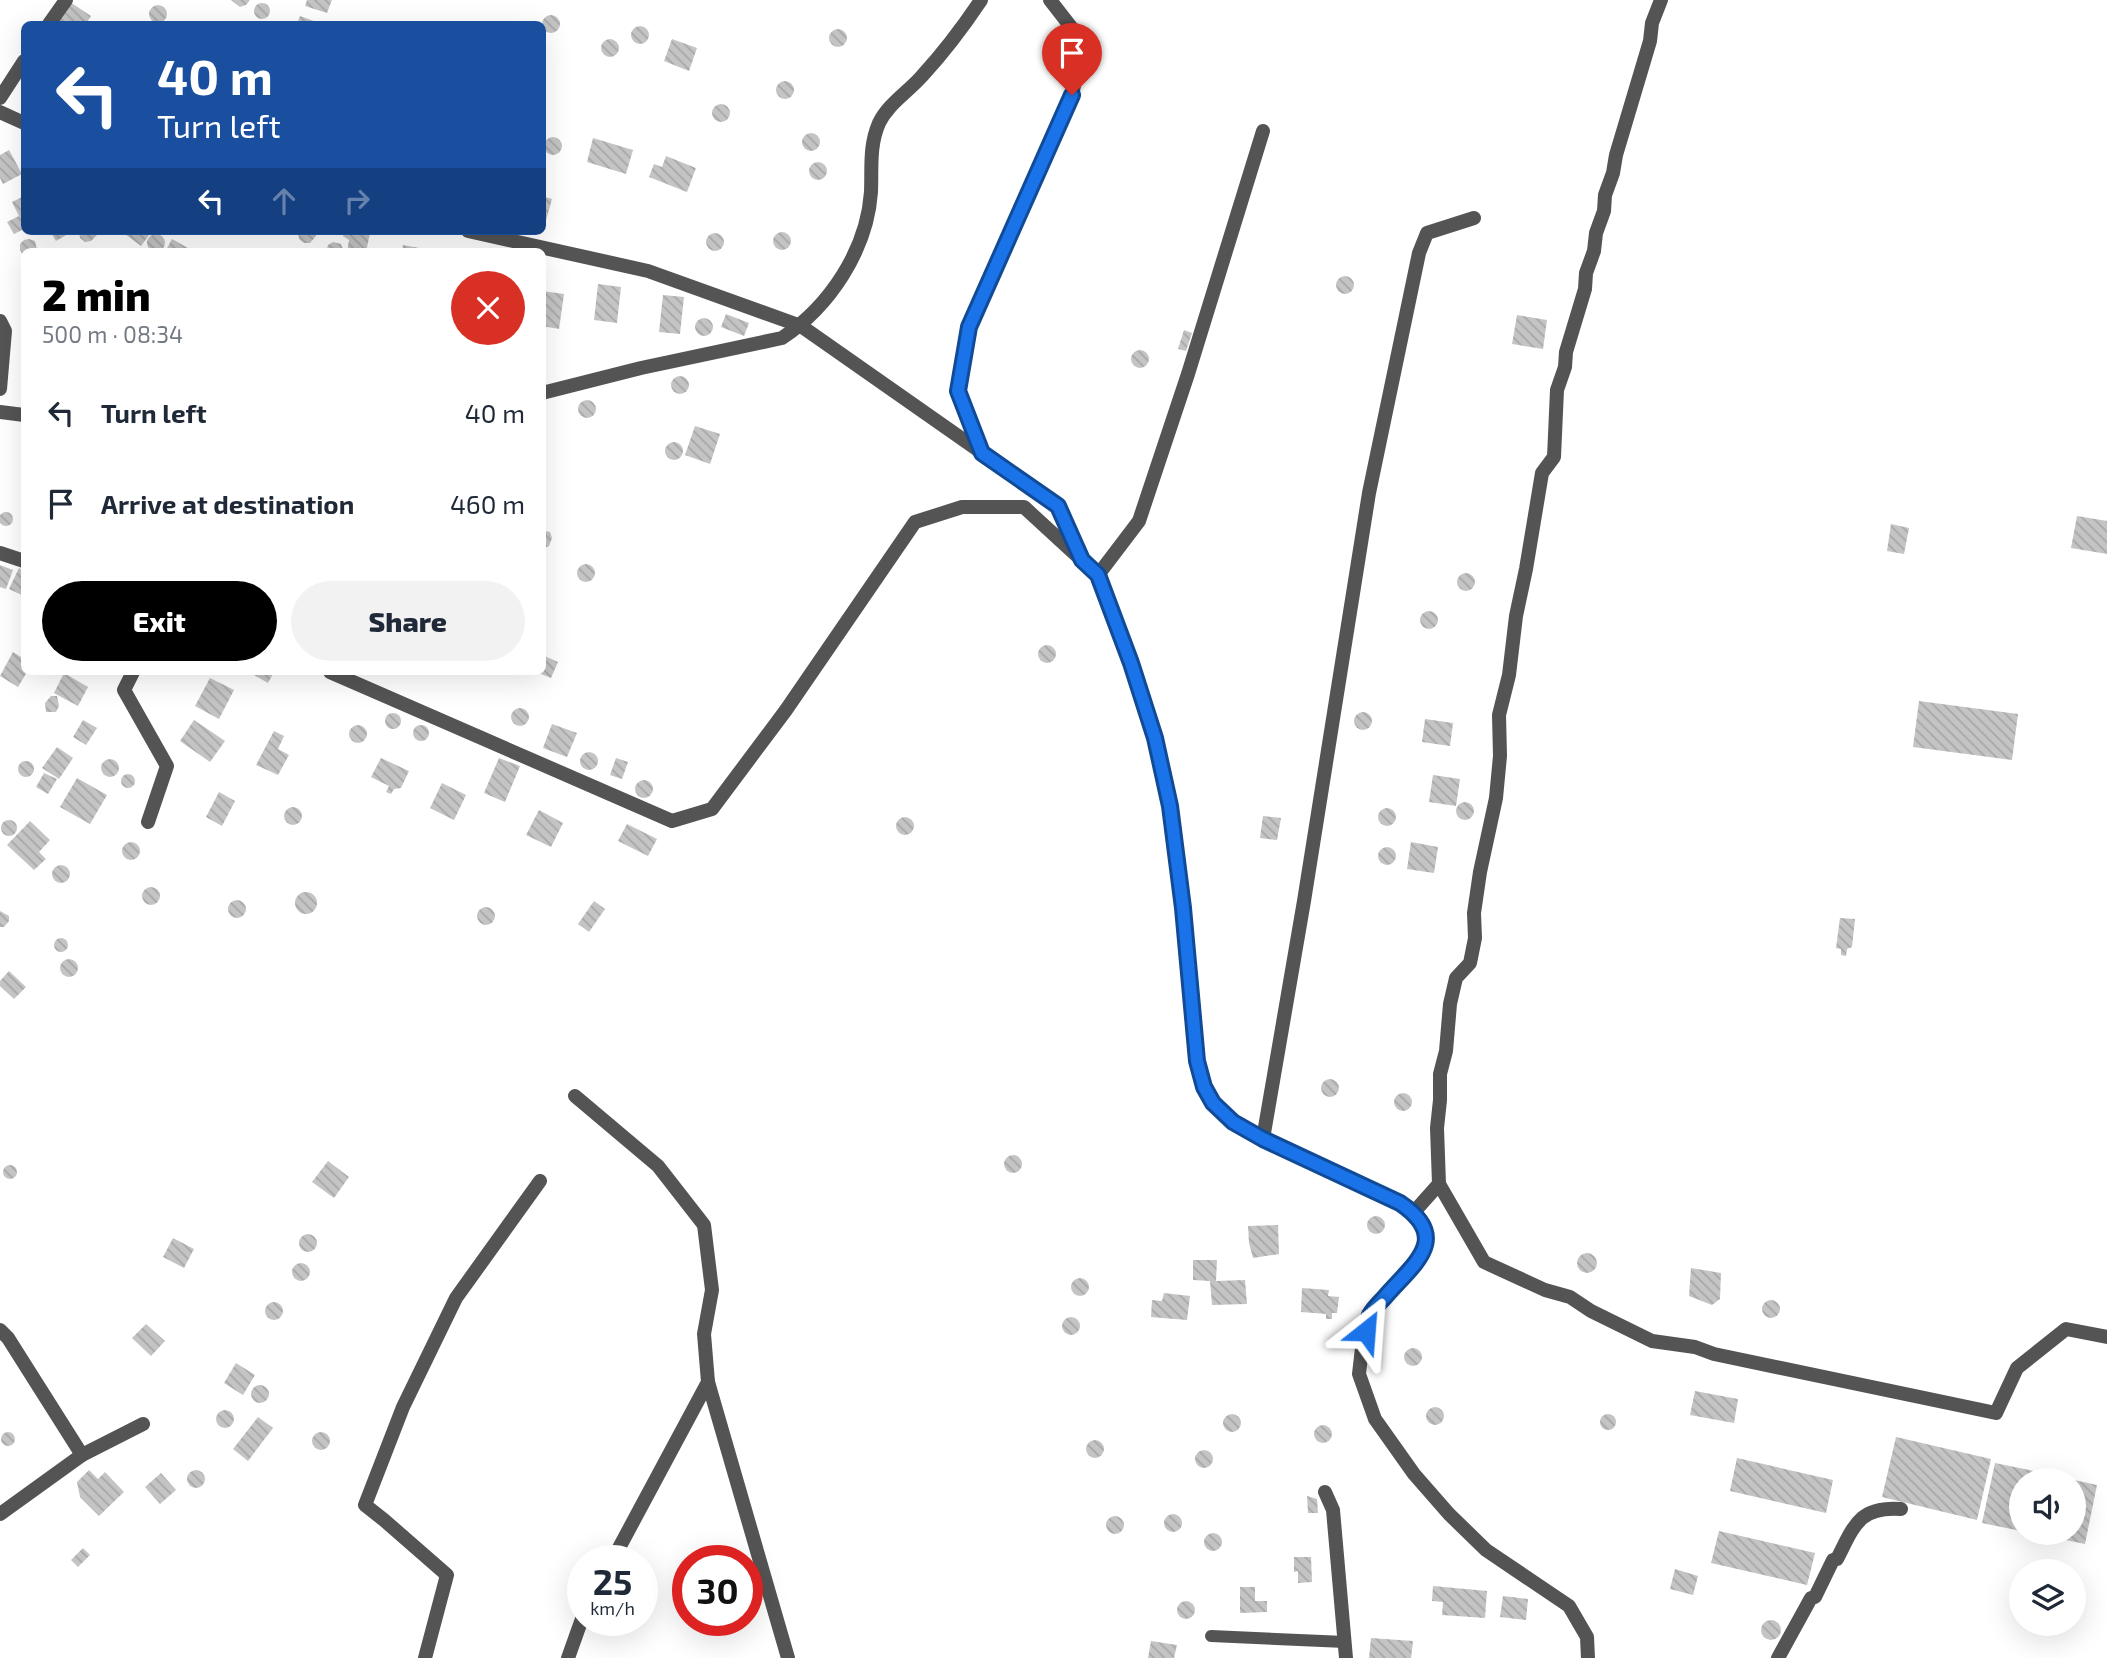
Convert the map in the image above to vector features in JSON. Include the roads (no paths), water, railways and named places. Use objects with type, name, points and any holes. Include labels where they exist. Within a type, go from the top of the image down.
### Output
[{"type":"street","points":[[51,21],[65,0]]},
{"type":"street","points":[[546,392],[641,368],[782,338],[801,326],[835,284],[858,249],[868,215],[873,143],[879,123],[887,109],[912,87],[953,42],[981,0]]},
{"type":"street","points":[[982,453],[958,391],[969,327],[1072,95],[1079,63],[1071,27],[1050,0]]},
{"type":"street","points":[[1661,0],[1652,23],[1650,41],[1605,195],[1604,211],[1586,274],[1585,289],[1557,390],[1553,457],[1542,473],[1537,497],[1516,616],[1509,675],[1499,716],[1498,780],[1494,814],[1478,881],[1474,913],[1475,938],[1470,963],[1456,978],[1450,1004],[1446,1051],[1440,1074],[1437,1128],[1440,1184],[1484,1262],[1508,1275],[1570,1297],[1591,1311],[1652,1341],[1695,1347],[1714,1354],[1996,1413],[2017,1368],[2066,1329],[2107,1338]]},
{"type":"street","points":[[0,98],[21,66]]},
{"type":"street","points":[[0,112],[21,122]]},
{"type":"street","points":[[1098,575],[1139,521],[1188,374],[1263,131]]},
{"type":"street","points":[[1263,1139],[1369,493],[1419,253],[1427,233],[1474,218]]},
{"type":"street","points":[[486,235],[544,248]]},
{"type":"street","points":[[546,248],[648,271],[801,326],[1058,506],[1082,560]]},
{"type":"street","points":[[0,321],[5,331],[0,389]]},
{"type":"street","points":[[0,412],[21,415]]},
{"type":"street","points":[[337,675],[672,821],[712,810],[786,710],[915,522],[962,507],[1024,508],[1098,575],[1131,663],[1155,738],[1170,806],[1183,908],[1197,1061],[1204,1087],[1213,1103],[1233,1122],[1263,1139],[1400,1203],[1414,1212],[1423,1223],[1427,1238],[1423,1252],[1370,1314],[1359,1374],[1365,1396],[1375,1419],[1413,1474],[1449,1514],[1486,1550],[1569,1606],[1587,1637],[1588,1658]]},
{"type":"street","points":[[0,553],[21,560]]},
{"type":"street","points":[[132,675],[124,690],[167,765],[148,822]]},
{"type":"street","points":[[575,1096],[658,1166],[704,1225],[712,1290],[704,1334],[708,1382],[789,1658]]},
{"type":"street","points":[[425,1658],[447,1575],[365,1505],[403,1407],[447,1312],[540,1181]]},
{"type":"street","points":[[1414,1212],[1440,1184]]},
{"type":"street","points":[[0,1329],[82,1455]]},
{"type":"street","points":[[621,1545],[708,1382]]},
{"type":"street","points":[[0,1514],[82,1455],[143,1424]]},
{"type":"street","points":[[1325,1492],[1333,1510],[1346,1658]]},
{"type":"street","points":[[1778,1658],[1856,1522],[1862,1516],[1886,1508],[1901,1509]]},
{"type":"street","points":[[568,1658],[576,1636]]},
{"type":"lane","points":[[1211,1636],[1345,1642]]}]
